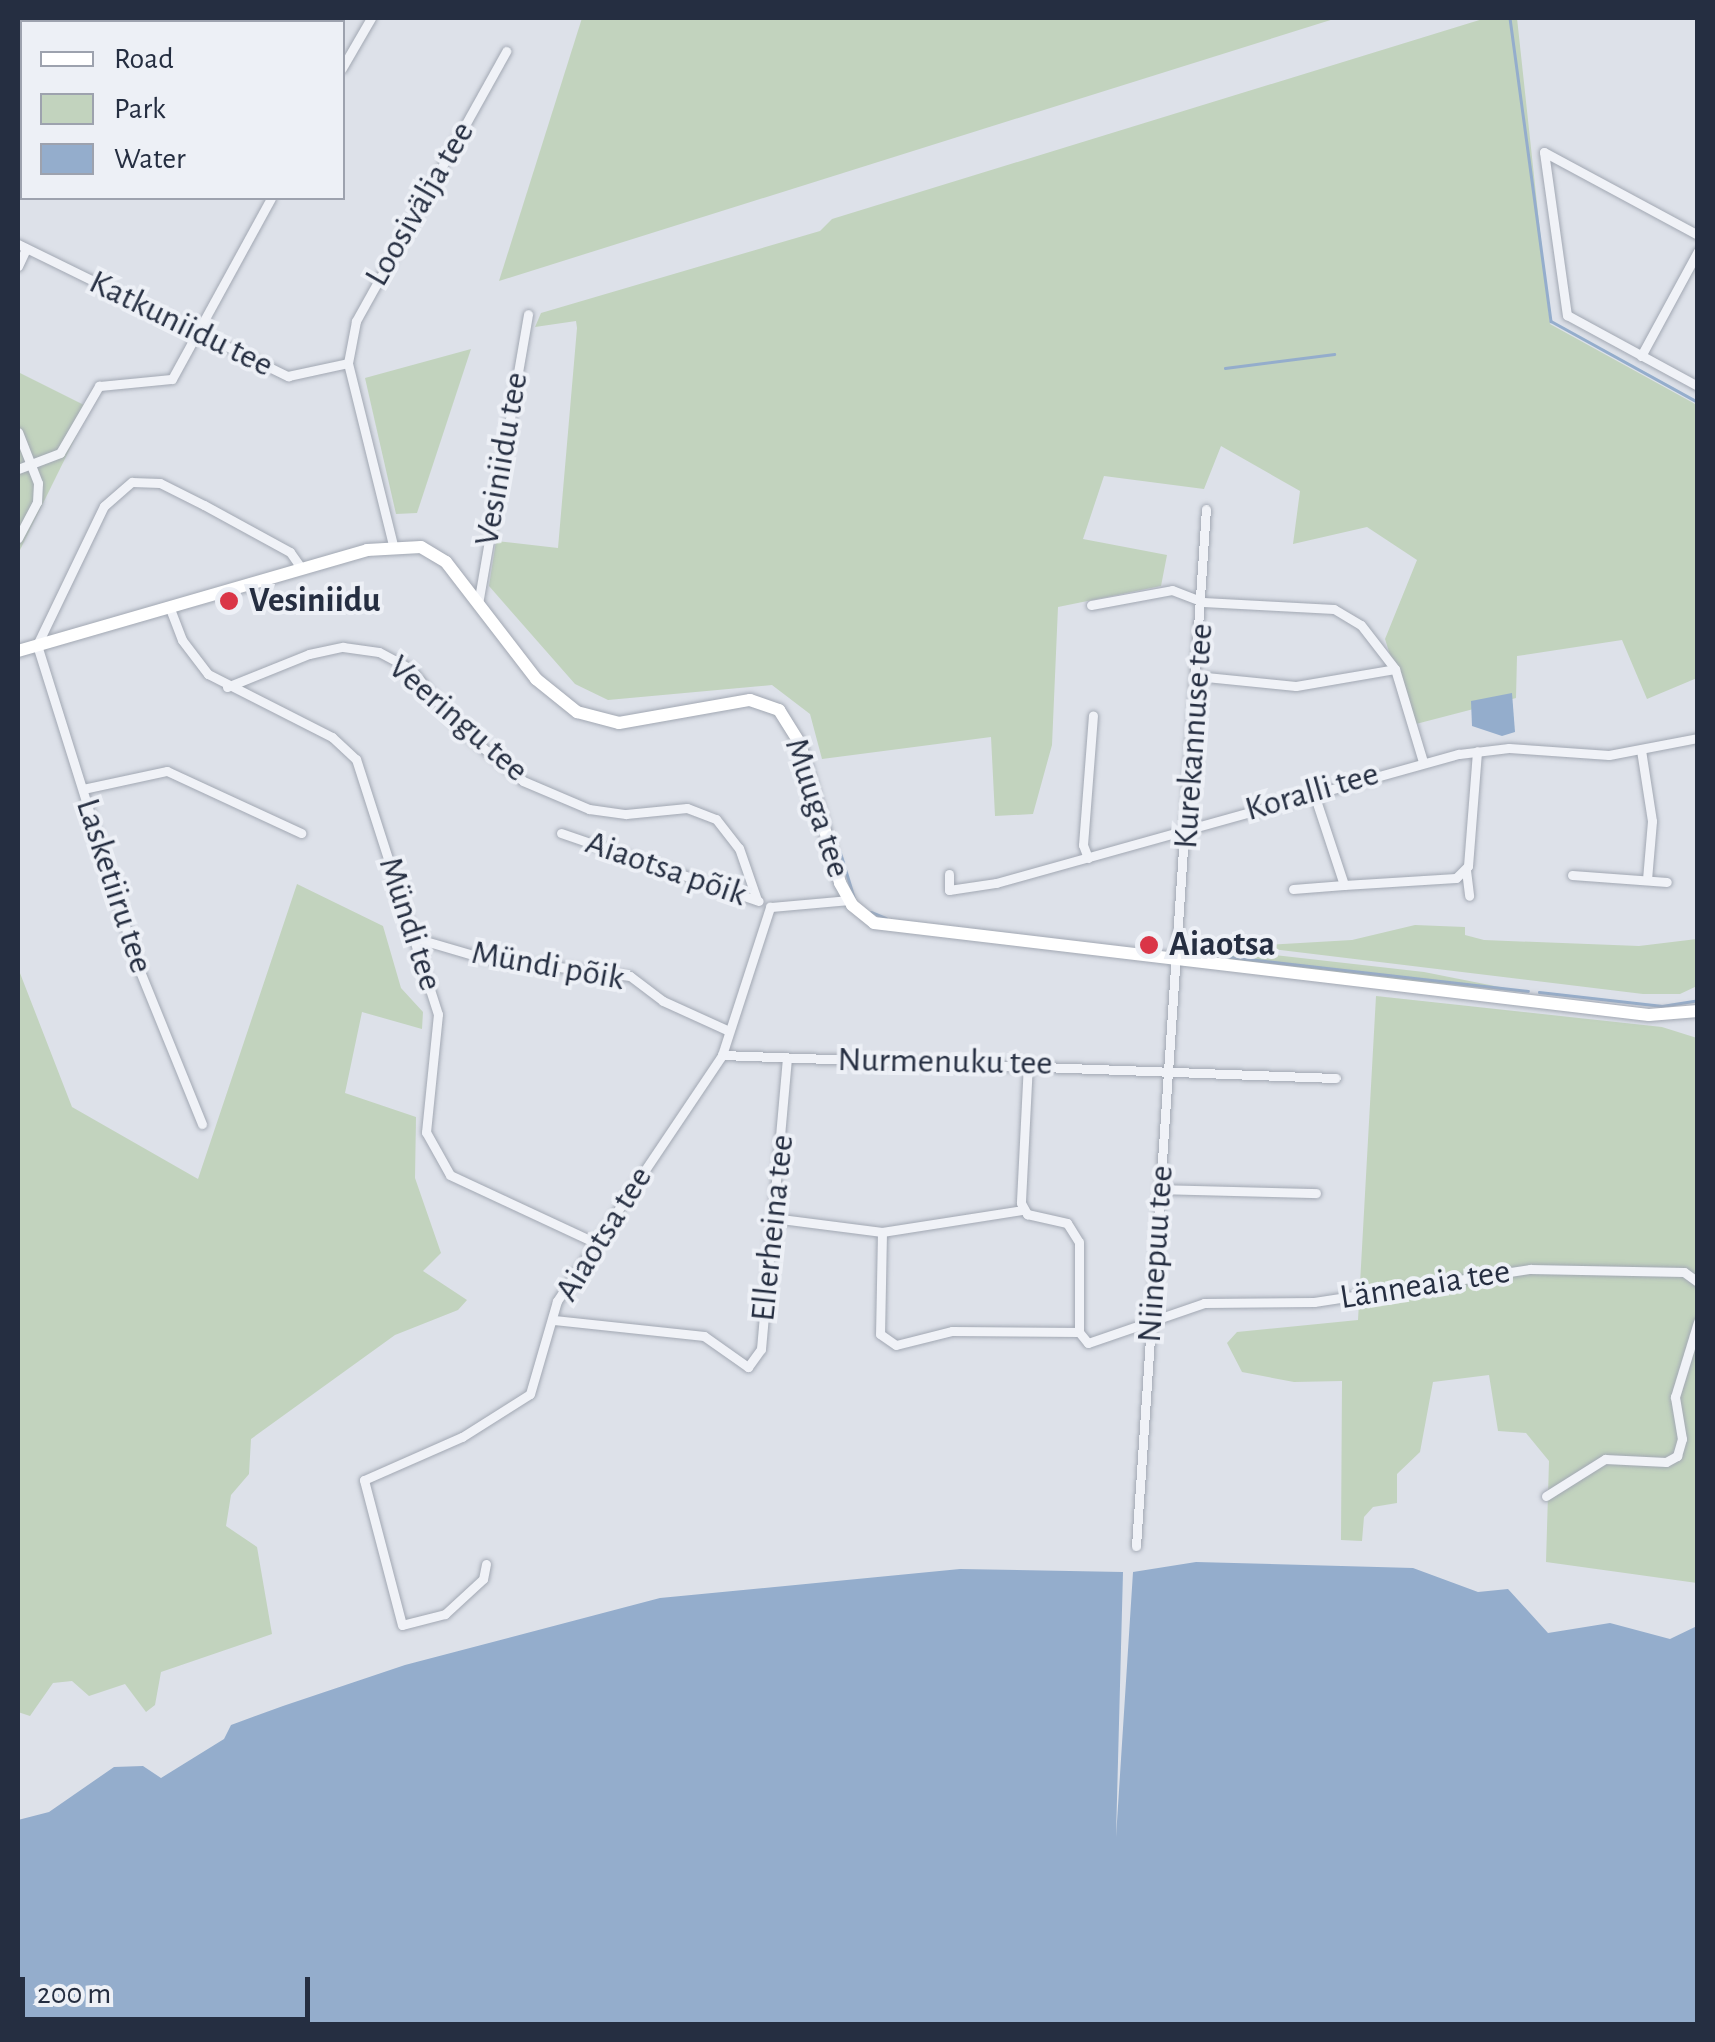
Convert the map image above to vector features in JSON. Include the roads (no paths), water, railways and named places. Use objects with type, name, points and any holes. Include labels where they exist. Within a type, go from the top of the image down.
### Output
[{"type":"street","points":[[345,63],[370,18]]},
{"type":"street","name":"Loosivälja tee","points":[[348,363],[361,308],[506,52]]},
{"type":"street","points":[[1698,235],[1544,152],[1561,304],[1575,321],[1698,386]]},
{"type":"street","points":[[18,470],[65,447],[98,386],[172,379],[269,200]]},
{"type":"street","points":[[18,266],[22,247]]},
{"type":"street","name":"Katkuniidu tee","points":[[22,247],[288,376],[348,363]]},
{"type":"street","points":[[1641,356],[1698,251]]},
{"type":"street","name":"Vesiniidu tee","points":[[478,604],[528,314]]},
{"type":"street","points":[[348,363],[393,545]]},
{"type":"street","points":[[18,432],[33,464],[37,502],[18,538]]},
{"type":"street","points":[[37,645],[104,506],[132,482],[160,484],[189,498],[290,552],[301,568]]},
{"type":"street","name":"Kurekannuse tee","points":[[1178,962],[1206,509]]},
{"type":"street","name":"Muuga tee","points":[[18,650],[393,545],[436,553],[549,693],[590,718],[619,723],[750,700],[779,710],[800,744],[848,900],[866,919],[885,926],[1648,1015],[1698,1011]]},
{"type":"street","points":[[1092,605],[1162,590],[1203,602],[1334,610],[1361,625],[1395,670],[1423,762]]},
{"type":"street","name":"Mündi tee","points":[[169,606],[194,660],[227,687],[352,751],[415,938],[440,1030],[428,1142],[464,1185],[596,1243]]},
{"type":"street","name":"Lasketiiru tee","points":[[37,645],[137,964],[202,1124]]},
{"type":"street","name":"Veeringu tee","points":[[227,687],[309,654],[343,647],[379,652],[411,669],[459,728],[523,781],[588,809],[626,814],[686,808],[716,819],[739,848],[757,900]]},
{"type":"street","points":[[1196,676],[1296,686],[1395,670]]},
{"type":"street","points":[[1088,858],[1083,846],[1093,715]]},
{"type":"street","name":"Koralli tee","points":[[948,874],[949,890],[961,889],[1088,858],[1313,790],[1477,751],[1609,756],[1698,738]]},
{"type":"street","points":[[1641,750],[1652,821],[1647,879]]},
{"type":"street","points":[[1468,896],[1466,870],[1477,751]]},
{"type":"street","points":[[83,789],[167,771],[301,834]]},
{"type":"street","points":[[1313,790],[1344,885]]},
{"type":"street","name":"Aiaotsa põik","points":[[561,833],[770,907]]},
{"type":"street","points":[[1293,889],[1456,878],[1466,870]]},
{"type":"street","points":[[1572,875],[1667,882]]},
{"type":"street","points":[[770,907],[848,900]]},
{"type":"street","name":"Aiaotsa tee","points":[[486,1564],[483,1579],[444,1614],[402,1625],[364,1480],[462,1437],[530,1394],[557,1301],[722,1055],[770,907]]},
{"type":"street","name":"Mündi põik","points":[[415,938],[480,958],[630,976],[663,1001],[729,1031]]},
{"type":"street","name":"Niinepuu tee","points":[[1136,1546],[1178,962]]},
{"type":"street","name":"Nurmenuku tee","points":[[722,1055],[1169,1068],[1336,1078]]},
{"type":"street","name":"Ellerheina tee","points":[[554,1320],[704,1336],[748,1367],[761,1350],[787,1058]]},
{"type":"street","points":[[1023,1210],[1028,1063]]},
{"type":"street","points":[[1160,1189],[1316,1193]]},
{"type":"street","points":[[773,1218],[882,1232],[1023,1210],[1058,1217],[1080,1242],[1079,1332],[952,1331],[886,1343],[880,1334],[882,1232]]},
{"type":"street","name":"Länneaia tee","points":[[1079,1332],[1088,1343],[1204,1302],[1314,1302],[1530,1270],[1684,1272],[1698,1282]]},
{"type":"street","points":[[1546,1496],[1605,1460],[1666,1462],[1677,1456],[1682,1439],[1675,1397],[1698,1322]]},
{"type":"water","points":[[1512,693],[1515,732],[1502,736],[1472,726],[1471,701]]},
{"type":"water","points":[[1196,1562],[1413,1568],[1478,1592],[1508,1589],[1548,1633],[1610,1623],[1670,1639],[1697,1626],[1697,2024],[18,2024],[18,1820],[49,1812],[114,1767],[143,1766],[161,1778],[224,1739],[231,1725],[283,1706],[405,1665],[660,1598],[960,1569],[1123,1572],[1116,1837],[1133,1572]]},
{"type":"waterway","points":[[1510,18],[1551,321],[1698,402]]},
{"type":"waterway","points":[[1225,368],[1334,354]]},
{"type":"waterway","points":[[840,851],[854,897]]},
{"type":"waterway","points":[[871,912],[886,918]]},
{"type":"waterway","points":[[1195,953],[1528,991]]},
{"type":"waterway","points":[[1539,992],[1662,1006],[1698,1000]]},
{"type":"place","name":"Vesiniidu","points":[[229,601]]},
{"type":"place","name":"Aiaotsa","points":[[1149,945]]}]
